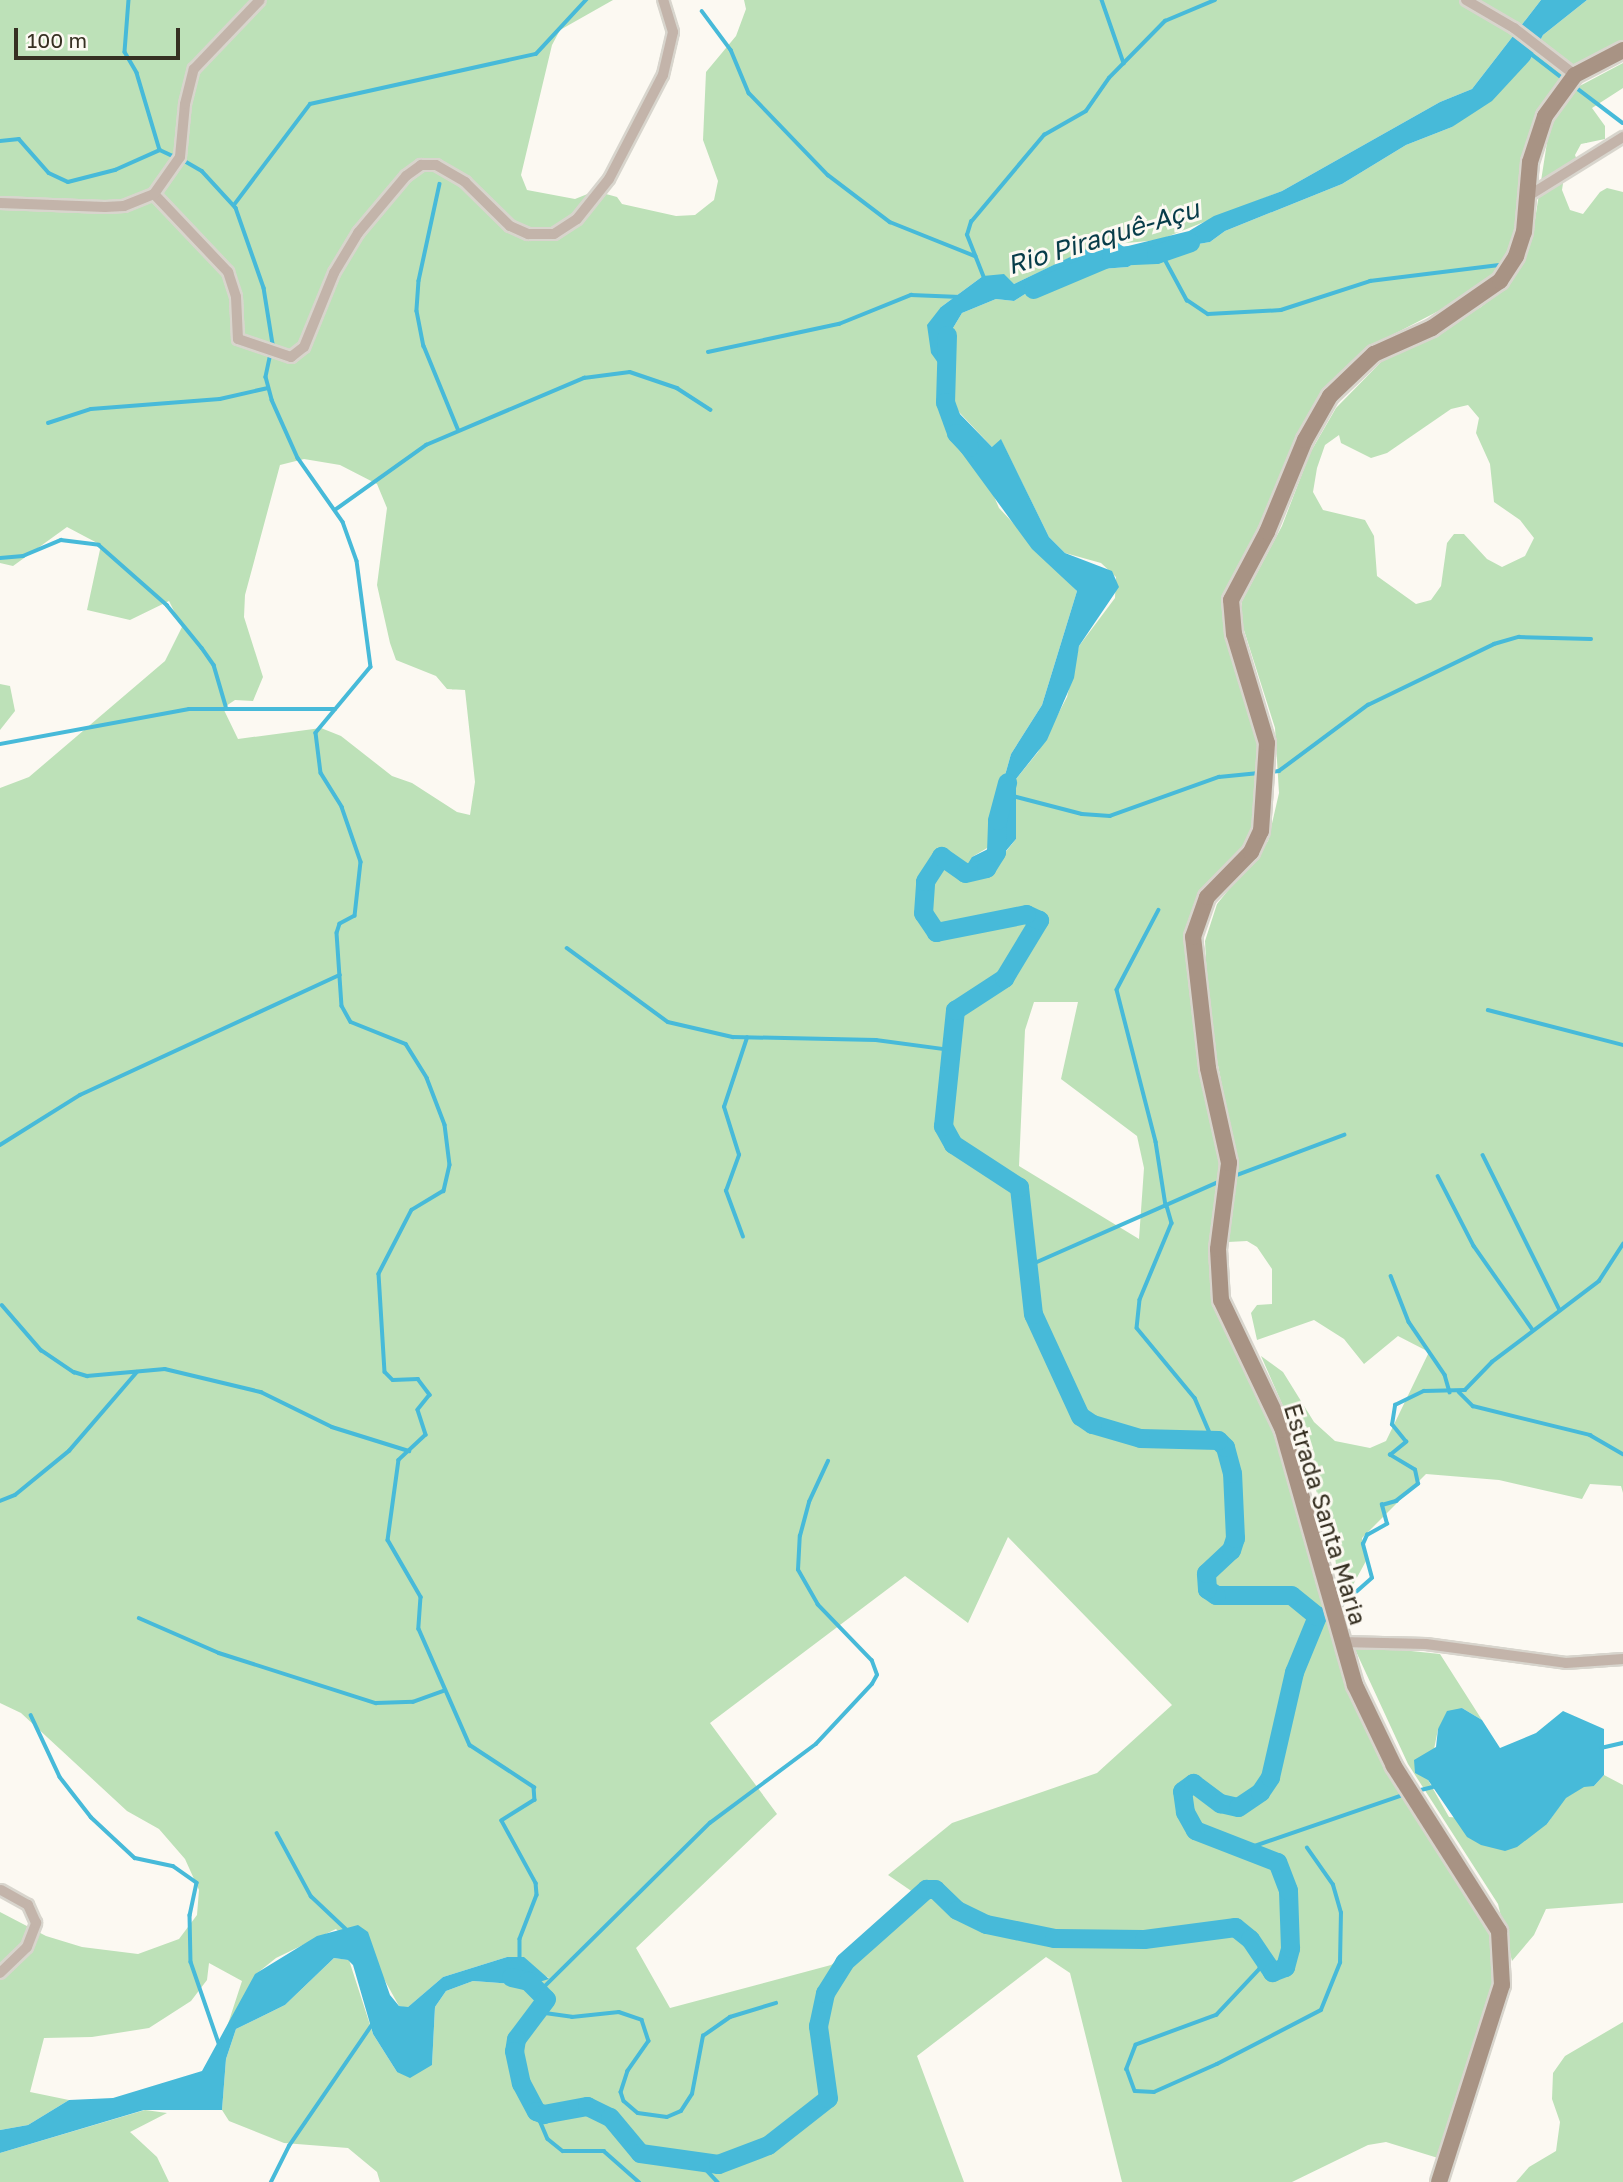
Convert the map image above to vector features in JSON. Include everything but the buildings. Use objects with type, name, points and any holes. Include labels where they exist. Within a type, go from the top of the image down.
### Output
[{"type":"street","points":[[0,203],[115,206],[154,194],[180,157],[185,104],[194,69],[260,0]]},
{"type":"street","points":[[154,194],[228,272],[236,297],[238,339],[291,357],[304,347],[334,273],[358,233],[383,201],[421,165],[436,165],[465,182],[510,226],[528,234],[554,234],[577,219],[609,179],[663,75],[673,32],[663,0]]},
{"type":"street","points":[[1466,0],[1514,28],[1575,75]]},
{"type":"street","name":"Estrada Santa Maria","points":[[1439,2182],[1502,1985],[1499,1931],[1394,1766],[1354,1685],[1283,1430],[1221,1300],[1217,1277],[1229,1163],[1206,1057],[1193,937],[1207,897],[1251,852],[1261,831],[1268,765],[1263,721],[1230,618],[1231,600],[1329,396],[1374,354],[1432,328],[1500,281],[1516,256],[1536,137],[1545,116],[1575,75],[1623,50]]},
{"type":"street","points":[[1528,196],[1623,137]]},
{"type":"street","points":[[1341,1642],[1426,1644],[1566,1663],[1623,1659]]},
{"type":"street","points":[[0,1973],[27,1947],[36,1923],[28,1905],[1,1891]]},
{"type":"green space","points":[[0,0],[613,0],[560,30],[552,45],[521,175],[527,190],[575,199],[595,191],[617,197],[622,204],[676,216],[695,215],[714,200],[718,181],[703,140],[706,72],[736,36],[746,9],[744,0],[1541,0],[1472,89],[1440,102],[1282,191],[1159,240],[1094,246],[1014,284],[983,276],[941,307],[954,357],[953,328],[962,313],[996,299],[1014,301],[1033,289],[1049,289],[1056,277],[1075,271],[1128,267],[1153,252],[1210,242],[1225,231],[1342,184],[1406,145],[1452,127],[1530,60],[1543,35],[1587,0],[1623,0],[1623,44],[1563,76],[1535,115],[1517,232],[1498,271],[1473,293],[1377,343],[1358,360],[1276,498],[1231,586],[1261,748],[1257,824],[1243,851],[1220,873],[1188,952],[1193,1021],[1221,1160],[1211,1247],[1212,1281],[1276,1424],[1343,1668],[1493,1941],[1493,1986],[1438,2158],[1386,2142],[1368,2145],[1292,2182],[1122,2182],[1070,1973],[1046,1957],[917,2056],[964,2182],[380,2182],[377,2172],[348,2148],[284,2143],[229,2121],[222,2110],[226,2059],[236,2029],[285,2005],[334,1958],[349,1960],[373,2034],[397,2072],[432,2065],[435,2007],[446,1991],[473,1981],[529,1985],[549,1978],[507,1957],[443,1977],[407,2008],[399,2006],[384,1979],[336,1929],[276,1958],[256,1974],[226,2030],[242,1981],[209,1963],[207,1980],[191,2001],[149,2028],[92,2037],[44,2038],[30,2092],[69,2100],[28,2125],[0,2130],[0,1912],[46,1936],[82,1947],[138,1954],[179,1939],[197,1915],[199,1890],[185,1859],[159,1829],[127,1811],[21,1713],[0,1703],[0,788],[29,777],[165,661],[182,627],[169,601],[130,620],[87,610],[101,545],[67,527],[13,566],[0,563]],"holes":[[[957,410],[993,448],[1001,440],[1049,537],[1065,553],[1101,563],[1116,577],[1115,598],[1079,646],[1067,697],[1038,752],[1016,779],[1016,839],[1004,854],[972,857],[999,841],[1000,793],[1011,754],[1042,705],[1077,591],[999,508]],[[304,459],[340,465],[377,484],[387,508],[377,585],[390,643],[396,660],[436,676],[447,689],[465,690],[475,782],[470,815],[457,812],[412,783],[392,776],[341,736],[321,728],[238,739],[223,708],[235,700],[253,701],[263,677],[244,617],[245,595],[280,465]],[[1034,1002],[1078,1002],[1061,1079],[1137,1136],[1144,1168],[1139,1239],[1019,1166],[1025,1030]],[[1008,1537],[1172,1705],[1097,1773],[952,1823],[888,1875],[926,1901],[831,1965],[670,2008],[636,1948],[777,1814],[710,1723],[905,1576],[968,1623]]]},
{"type":"green space","points":[[1623,63],[1623,88],[1592,108],[1605,126],[1605,139],[1581,144],[1575,155],[1579,165],[1564,177],[1562,190],[1570,210],[1583,214],[1600,192],[1607,188],[1623,192],[1623,1493],[1621,1486],[1590,1484],[1582,1499],[1499,1480],[1426,1474],[1362,1538],[1366,1561],[1342,1605],[1334,1551],[1308,1463],[1261,1356],[1283,1372],[1314,1422],[1335,1441],[1370,1448],[1386,1441],[1429,1352],[1398,1336],[1364,1364],[1344,1339],[1314,1320],[1257,1340],[1251,1313],[1257,1305],[1272,1304],[1272,1269],[1257,1247],[1247,1241],[1228,1242],[1237,1163],[1209,1019],[1205,941],[1217,904],[1268,841],[1279,793],[1275,728],[1242,624],[1242,601],[1282,526],[1310,453],[1336,408],[1386,357],[1481,307],[1509,283],[1532,239],[1550,123],[1572,90]],"holes":[[[1468,405],[1479,418],[1476,433],[1490,464],[1494,502],[1520,520],[1534,538],[1525,556],[1502,567],[1487,559],[1464,534],[1454,534],[1447,543],[1441,586],[1431,600],[1416,604],[1377,576],[1374,536],[1365,520],[1323,510],[1313,492],[1317,468],[1325,445],[1339,435],[1341,443],[1371,458],[1387,453],[1451,409]]]},
{"type":"green space","points":[[0,684],[10,686],[15,711],[0,730]]},
{"type":"green space","points":[[1353,1645],[1440,1654],[1482,1720],[1462,1708],[1438,1729],[1428,1780],[1449,1817],[1547,1824],[1565,1798],[1584,1786],[1594,1786],[1604,1775],[1623,1785],[1623,1903],[1546,1909],[1534,1935],[1512,1961],[1498,1904],[1408,1764]]},
{"type":"green space","points":[[1623,2022],[1623,2182],[1516,2182],[1529,2167],[1556,2151],[1560,2122],[1552,2099],[1553,2073],[1565,2056]]},
{"type":"green space","points":[[145,2110],[167,2113],[130,2132],[157,2157],[169,2182],[0,2182],[0,2153]]},
{"type":"water","points":[[1541,0],[1587,0],[1543,35],[1530,60],[1492,101],[1452,127],[1406,145],[1342,184],[1225,231],[1210,242],[1153,252],[1128,267],[1075,271],[1056,277],[1049,289],[1033,289],[1014,301],[996,299],[962,313],[953,328],[954,357],[941,367],[931,353],[927,325],[941,307],[983,276],[1004,274],[1014,284],[1093,246],[1115,241],[1124,247],[1189,231],[1214,216],[1282,191],[1440,102],[1472,89]]},
{"type":"water","points":[[956,410],[992,447],[1001,439],[1049,537],[1065,553],[1112,571],[1119,587],[1079,646],[1074,678],[1047,740],[1016,779],[1016,839],[994,865],[973,873],[964,870],[972,857],[992,847],[1003,833],[1000,793],[1011,754],[1042,705],[1077,591],[1032,549],[958,448],[952,432]]},
{"type":"water","points":[[1462,1708],[1482,1720],[1500,1748],[1536,1733],[1563,1711],[1604,1729],[1604,1775],[1594,1786],[1584,1787],[1566,1798],[1547,1824],[1517,1847],[1505,1851],[1481,1845],[1467,1837],[1428,1780],[1415,1773],[1414,1760],[1436,1747],[1438,1729],[1447,1711]]},
{"type":"water","points":[[358,1925],[368,1932],[390,1995],[399,2006],[408,2007],[443,1977],[507,1957],[524,1957],[549,1979],[529,1985],[473,1981],[446,1991],[435,2007],[432,2065],[410,2078],[397,2072],[373,2034],[353,1965],[348,1960],[334,1958],[285,2005],[236,2029],[226,2059],[222,2110],[144,2110],[0,2153],[0,2130],[28,2125],[69,2100],[113,2098],[202,2071],[255,1974],[317,1936]]},
{"type":"waterway","points":[[129,0],[125,52],[137,73],[160,150],[175,157]]},
{"type":"waterway","points":[[234,205],[310,104],[536,54],[586,0]]},
{"type":"waterway","points":[[1102,0],[1124,63]]},
{"type":"waterway","points":[[984,278],[967,235],[971,222],[1044,135],[1086,111],[1109,78],[1165,21],[1215,0]]},
{"type":"waterway","points":[[702,11],[731,50],[749,93],[828,175],[890,222],[975,256]]},
{"type":"waterway","points":[[1530,53],[1565,80]]},
{"type":"waterway","points":[[1574,86],[1623,123]]},
{"type":"waterway","points":[[0,141],[19,139],[49,173],[68,182],[115,170],[160,150]]},
{"type":"waterway","points":[[183,160],[202,171],[236,208],[264,288],[273,344],[266,377],[272,400],[298,458],[343,522],[357,561],[371,667],[316,733],[321,773],[342,807],[361,862],[355,916],[340,924],[337,933],[342,1006],[351,1022],[406,1044],[427,1078],[445,1125],[450,1165],[444,1191],[412,1210],[379,1274],[385,1372],[393,1380],[418,1379],[430,1395],[418,1410],[426,1435],[399,1460],[388,1540],[421,1597],[419,1629],[470,1745],[534,1787],[535,1800],[502,1821],[536,1883],[537,1895],[520,1939],[520,1958]]},
{"type":"waterway","points":[[440,184],[419,281],[417,311],[424,346],[458,429]]},
{"type":"waterway","name":"Rio Piraquê-Açu","points":[[1033,289],[1111,256],[1156,254],[1190,242]]},
{"type":"waterway","points":[[1161,252],[1187,300],[1208,314],[1281,310],[1370,281],[1501,265]]},
{"type":"waterway","points":[[708,352],[839,324],[911,295],[960,297]]},
{"type":"waterway","name":"Rio Piraquê-Açu","points":[[947,335],[945,402],[956,433],[969,447]]},
{"type":"waterway","points":[[335,510],[426,445],[584,378],[630,372],[677,388],[711,410]]},
{"type":"waterway","points":[[48,423],[91,409],[220,399],[268,388]]},
{"type":"waterway","points":[[0,558],[23,556],[61,540],[99,545],[167,605],[202,648],[214,665],[226,706]]},
{"type":"waterway","points":[[1270,772],[1279,771],[1368,705],[1494,644],[1519,637],[1591,639]]},
{"type":"waterway","points":[[0,744],[189,709],[335,709]]},
{"type":"waterway","points":[[1013,796],[1082,814],[1110,816],[1219,777],[1259,773]]},
{"type":"waterway","name":"Rio Piraquê-Açu","points":[[511,1977],[528,1981],[546,1999],[516,2039],[514,2051],[521,2083],[536,2111],[543,2114],[587,2106],[610,2117],[640,2153],[718,2164],[768,2145],[828,2098],[818,2026],[825,1993],[844,1962],[926,1889],[935,1889],[957,1910],[986,1924],[1054,1938],[1144,1939],[1235,1927],[1250,1939],[1272,1972],[1285,1967],[1290,1948],[1288,1890],[1277,1862],[1195,1830],[1185,1812],[1182,1791],[1193,1783],[1220,1803],[1238,1807],[1260,1792],[1270,1777],[1294,1672],[1317,1616],[1291,1595],[1216,1595],[1207,1589],[1206,1573],[1231,1550],[1235,1538],[1232,1473],[1225,1447],[1218,1440],[1140,1438],[1092,1424],[1080,1416],[1033,1314],[1019,1187],[953,1144],[943,1126],[955,1010],[1004,978],[1039,920],[1026,914],[936,932],[923,913],[925,881],[941,856],[965,873],[986,868],[996,852],[997,820],[1007,782]]},
{"type":"waterway","points":[[1159,910],[1117,990],[1156,1142],[1166,1206]]},
{"type":"waterway","points":[[567,948],[668,1022],[733,1037],[876,1040],[951,1050]]},
{"type":"waterway","points":[[0,1145],[80,1095],[340,975]]},
{"type":"waterway","points":[[1488,1010],[1623,1045]]},
{"type":"waterway","points":[[743,1237],[726,1191],[739,1155],[724,1107],[747,1038]]},
{"type":"waterway","points":[[1232,1177],[1344,1135]]},
{"type":"waterway","points":[[1483,1155],[1560,1310]]},
{"type":"waterway","points":[[1438,1176],[1474,1246],[1533,1330]]},
{"type":"waterway","points":[[1028,1266],[1221,1181]]},
{"type":"waterway","points":[[1167,1206],[1172,1223],[1140,1300],[1137,1328],[1195,1398],[1213,1440]]},
{"type":"waterway","points":[[1338,1608],[1372,1578],[1363,1544],[1367,1535],[1387,1524],[1382,1505],[1396,1501],[1418,1484],[1415,1470],[1390,1455],[1406,1442],[1392,1425],[1395,1405],[1424,1391],[1465,1390],[1492,1362],[1599,1281],[1623,1244]]},
{"type":"waterway","points":[[1391,1276],[1409,1322],[1445,1375],[1450,1392]]},
{"type":"waterway","points":[[2,1305],[41,1350],[74,1372],[87,1376],[165,1369],[261,1392],[332,1427],[409,1451]]},
{"type":"waterway","points":[[0,1501],[15,1495],[69,1451],[137,1372]]},
{"type":"waterway","points":[[1459,1392],[1473,1406],[1590,1435],[1623,1454]]},
{"type":"waterway","points":[[541,1990],[710,1823],[816,1744],[872,1684],[877,1675],[872,1661],[818,1605],[798,1570],[800,1536],[809,1502],[828,1461]]},
{"type":"waterway","points":[[1317,1618],[1331,1611]]},
{"type":"waterway","points":[[139,1618],[219,1653],[376,1703],[413,1702],[443,1691]]},
{"type":"waterway","points":[[31,1715],[60,1777],[91,1817],[135,1858],[173,1866],[197,1883],[190,1915],[191,1962],[220,2046]]},
{"type":"waterway","points":[[1601,1748],[1623,1743]]},
{"type":"waterway","points":[[1417,1791],[1433,1787]]},
{"type":"waterway","points":[[1246,1849],[1406,1794]]},
{"type":"waterway","points":[[277,1833],[311,1896],[346,1929]]},
{"type":"waterway","points":[[1262,1960],[1260,1969],[1217,2015],[1136,2045],[1127,2069],[1135,2091],[1154,2092],[1217,2064],[1321,2010],[1340,1963],[1341,1913],[1333,1885],[1307,1848]]},
{"type":"waterway","points":[[538,2012],[572,2017],[619,2012],[642,2020],[649,2041],[628,2071],[621,2092],[624,2101],[638,2113],[667,2117],[681,2111],[692,2094],[703,2036],[730,2017],[776,2003]]},
{"type":"waterway","points":[[271,2182],[289,2146],[372,2025]]},
{"type":"waterway","points":[[536,2111],[548,2139],[563,2151],[604,2151],[639,2182]]},
{"type":"waterway","points":[[700,2163],[718,2182]]}]
